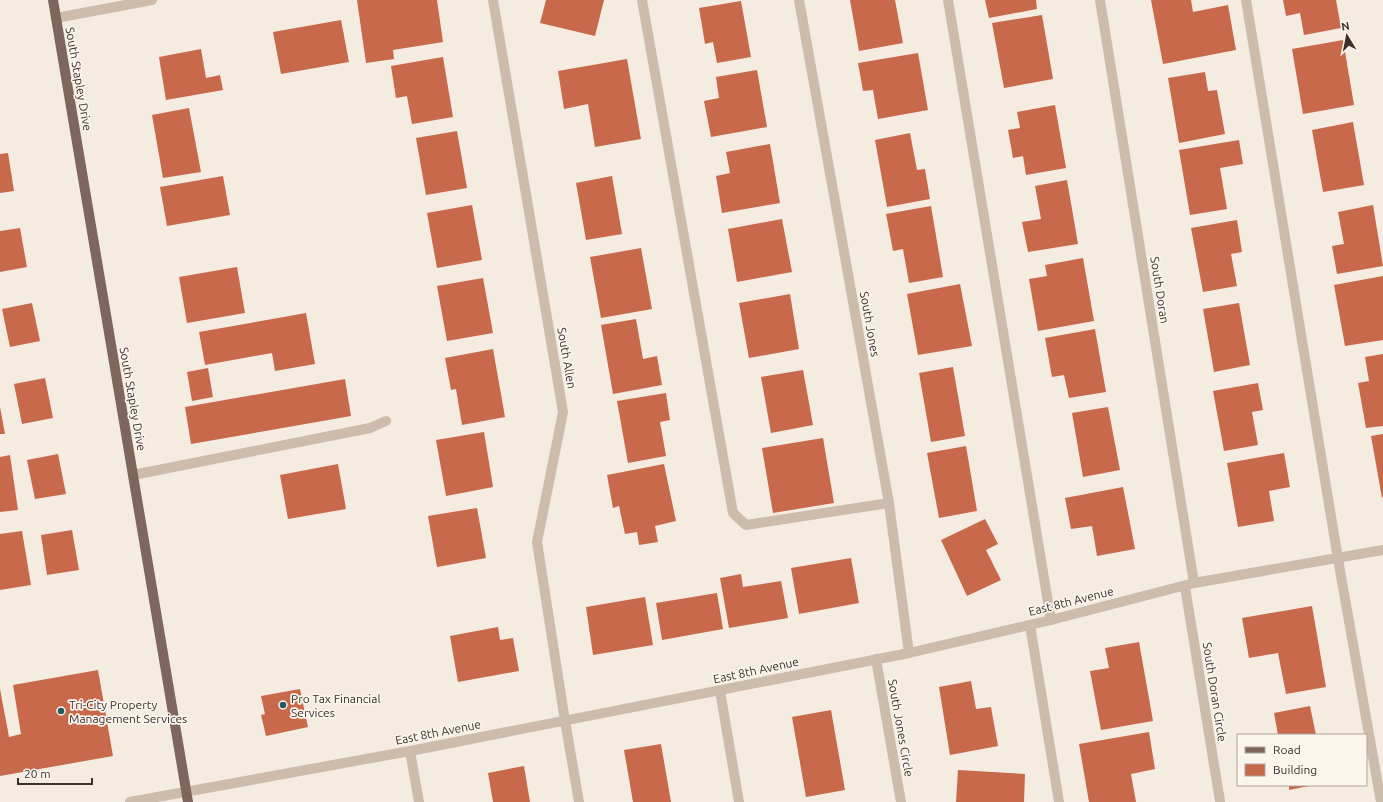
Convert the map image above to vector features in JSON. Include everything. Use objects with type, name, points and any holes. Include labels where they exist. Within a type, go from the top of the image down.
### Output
[{"type":"main road","name":"South Stapley Drive","points":[[53,0],[188,797]]},
{"type":"street","points":[[56,18],[152,0]]},
{"type":"street","name":"South Allen","points":[[493,0],[563,412],[537,542],[579,802]]},
{"type":"street","points":[[642,0],[733,513],[746,525],[889,503]]},
{"type":"street","name":"South Jones","points":[[799,0],[889,503],[909,653]]},
{"type":"street","points":[[948,0],[1051,620]]},
{"type":"street","name":"South Doran","points":[[1100,0],[1189,585]]},
{"type":"street","points":[[1246,0],[1338,559],[1381,802]]},
{"type":"street","points":[[133,475],[370,428],[386,421]]},
{"type":"street","name":"East 8th Avenue","points":[[130,802],[188,797],[410,751],[909,653],[1051,620],[1189,585],[1383,550]]},
{"type":"street","name":"South Doran Circle","points":[[1189,585],[1220,802]]},
{"type":"street","points":[[1030,625],[1060,802]]},
{"type":"street","name":"South Jones Circle","points":[[876,659],[901,802]]},
{"type":"street","points":[[720,691],[739,802]]},
{"type":"street","points":[[410,751],[419,802]]},
{"type":"building","points":[[357,0],[437,0],[443,42],[393,50],[394,59],[366,63]]},
{"type":"building","points":[[546,0],[604,0],[595,36],[540,23]]},
{"type":"building","points":[[850,0],[895,0],[903,43],[859,51]]},
{"type":"building","points":[[985,0],[1036,0],[1037,9],[989,18]]},
{"type":"building","points":[[1151,0],[1191,0],[1193,12],[1228,5],[1236,50],[1163,64]]},
{"type":"building","points":[[1283,0],[1336,0],[1341,28],[1304,35],[1300,13],[1286,16]]},
{"type":"building","points":[[741,1],[751,57],[717,63],[713,42],[705,44],[699,8]]},
{"type":"building","points":[[1042,15],[1053,79],[1004,88],[992,23]]},
{"type":"building","points":[[341,20],[349,62],[281,74],[273,32]]},
{"type":"building","points":[[1343,40],[1354,105],[1303,114],[1292,49]]},
{"type":"building","points":[[201,49],[206,78],[220,75],[223,90],[166,100],[159,57]]},
{"type":"building","points":[[918,53],[928,110],[878,119],[873,90],[863,91],[858,63]]},
{"type":"building","points":[[443,57],[453,117],[412,124],[407,96],[396,98],[391,66]]},
{"type":"building","points":[[627,59],[641,139],[595,147],[588,104],[564,109],[558,71]]},
{"type":"building","points":[[757,70],[767,127],[711,137],[704,101],[719,98],[716,77]]},
{"type":"building","points":[[1205,72],[1208,91],[1217,90],[1225,134],[1179,143],[1168,78]]},
{"type":"building","points":[[1055,105],[1066,168],[1026,175],[1023,156],[1013,158],[1008,130],[1020,128],[1017,112]]},
{"type":"building","points":[[189,108],[201,172],[163,178],[152,115]]},
{"type":"building","points":[[1353,122],[1364,185],[1323,192],[1312,130]]},
{"type":"building","points":[[457,131],[467,188],[426,195],[416,138]]},
{"type":"building","points":[[910,133],[917,170],[925,169],[930,199],[887,207],[875,140]]},
{"type":"building","points":[[1239,140],[1243,164],[1220,168],[1227,209],[1190,215],[1179,150]]},
{"type":"building","points":[[770,144],[780,203],[722,213],[716,176],[730,173],[726,152]]},
{"type":"building","points":[[8,153],[14,191],[0,193],[0,154]]},
{"type":"building","points":[[223,176],[230,215],[167,226],[160,187]]},
{"type":"building","points":[[612,176],[622,234],[586,240],[576,183]]},
{"type":"building","points":[[1067,180],[1078,244],[1028,252],[1022,222],[1041,219],[1035,186]]},
{"type":"building","points":[[472,205],[482,260],[437,268],[427,213]]},
{"type":"building","points":[[1373,205],[1383,266],[1337,274],[1332,246],[1344,244],[1338,212]]},
{"type":"building","points":[[931,206],[943,277],[909,283],[903,249],[893,251],[886,214]]},
{"type":"building","points":[[782,219],[792,272],[737,282],[728,229]]},
{"type":"building","points":[[1237,220],[1242,252],[1231,254],[1237,286],[1203,292],[1191,228]]},
{"type":"building","points":[[20,228],[27,267],[0,272],[0,231]]},
{"type":"building","points":[[641,248],[652,309],[601,318],[590,257]]},
{"type":"building","points":[[1083,258],[1094,321],[1038,331],[1029,279],[1047,276],[1045,265]]},
{"type":"building","points":[[237,267],[245,313],[187,323],[179,277]]},
{"type":"building","points":[[1383,276],[1383,340],[1345,346],[1334,285]]},
{"type":"building","points":[[483,278],[493,333],[447,341],[437,286]]},
{"type":"building","points":[[960,284],[972,346],[918,355],[907,294]]},
{"type":"building","points":[[790,294],[799,349],[749,358],[739,303]]},
{"type":"building","points":[[32,303],[40,341],[10,347],[2,309]]},
{"type":"building","points":[[1239,303],[1250,365],[1214,372],[1203,309]]},
{"type":"building","points":[[306,313],[315,364],[275,371],[272,353],[205,365],[199,332]]},
{"type":"building","points":[[636,319],[643,359],[657,356],[662,385],[613,394],[601,325]]},
{"type":"building","points":[[1095,329],[1106,392],[1069,398],[1064,375],[1052,377],[1045,338]]},
{"type":"building","points":[[493,349],[505,417],[462,425],[456,389],[451,390],[445,358]]},
{"type":"building","points":[[1383,354],[1383,426],[1366,428],[1358,383],[1369,381],[1365,357]]},
{"type":"building","points":[[953,367],[965,436],[931,442],[919,373]]},
{"type":"building","points":[[208,368],[213,397],[192,401],[187,372]]},
{"type":"building","points":[[803,370],[813,425],[771,433],[761,377]]},
{"type":"building","points":[[45,378],[53,418],[22,424],[14,384]]},
{"type":"building","points":[[345,379],[351,416],[191,444],[185,407]]},
{"type":"building","points":[[1258,383],[1263,410],[1252,412],[1258,445],[1224,451],[1213,391]]},
{"type":"building","points":[[666,393],[670,420],[660,422],[666,456],[628,463],[617,401]]},
{"type":"building","points":[[0,407],[5,434],[0,434]]},
{"type":"building","points":[[1108,407],[1120,470],[1083,477],[1072,413]]},
{"type":"building","points":[[484,432],[493,487],[446,496],[436,440]]},
{"type":"building","points":[[1383,434],[1383,497],[1382,498],[1371,436]]},
{"type":"building","points":[[823,438],[834,503],[773,513],[762,448]]},
{"type":"building","points":[[966,446],[977,511],[939,518],[927,453]]},
{"type":"building","points":[[1284,453],[1290,487],[1269,491],[1274,521],[1238,527],[1227,463]]},
{"type":"building","points":[[58,454],[66,494],[35,499],[27,460]]},
{"type":"building","points":[[10,455],[18,510],[0,512],[0,457]]},
{"type":"building","points":[[338,464],[346,509],[288,519],[280,475]]},
{"type":"building","points":[[664,464],[676,521],[655,526],[658,542],[639,545],[637,532],[625,534],[619,506],[613,508],[607,475]]},
{"type":"building","points":[[1123,487],[1135,549],[1097,556],[1092,526],[1071,529],[1065,498]]},
{"type":"building","points":[[477,508],[486,558],[437,567],[428,516]]},
{"type":"building","points":[[985,519],[998,544],[986,550],[1001,580],[967,596],[941,540]]},
{"type":"building","points":[[72,530],[79,570],[47,575],[41,535]]},
{"type":"building","points":[[22,531],[31,585],[0,590],[0,534]]},
{"type":"building","points":[[851,558],[859,603],[799,614],[791,568]]},
{"type":"building","points":[[741,574],[743,587],[781,581],[788,618],[729,628],[720,578]]},
{"type":"building","points":[[717,593],[723,629],[662,640],[656,603]]},
{"type":"building","points":[[645,597],[653,645],[593,655],[586,607]]},
{"type":"building","points":[[1312,606],[1326,687],[1286,694],[1278,653],[1249,658],[1242,618]]},
{"type":"building","points":[[498,627],[500,640],[513,638],[519,671],[458,682],[450,636]]},
{"type":"building","points":[[1139,642],[1153,721],[1101,730],[1090,671],[1109,668],[1105,648]]},
{"type":"building","name":"Tri-City Property Management Services","points":[[98,670],[113,756],[0,776],[0,689],[9,737],[21,734],[13,685]]},
{"type":"building","points":[[971,681],[976,709],[991,707],[998,746],[950,755],[939,687]]},
{"type":"building","name":"Pro Tax Financial Services","points":[[300,689],[308,727],[266,736],[261,715],[265,714],[261,696]]},
{"type":"building","points":[[1310,706],[1316,734],[1278,734],[1274,713]]},
{"type":"building","points":[[831,710],[845,790],[806,797],[792,717]]},
{"type":"building","points":[[1149,732],[1155,769],[1131,774],[1136,802],[1089,802],[1079,744]]},
{"type":"building","points":[[661,744],[671,802],[633,802],[624,750]]},
{"type":"building","points":[[524,766],[530,802],[493,802],[488,773]]},
{"type":"building","points":[[958,770],[1025,774],[1024,802],[956,802]]},
{"type":"building","points":[[1289,786],[1309,786],[1289,790]]},
{"type":"place","name":"Pro Tax Financial Services","points":[[283,705]]},
{"type":"place","name":"Tri-City Property Management Services","points":[[61,711]]}]
